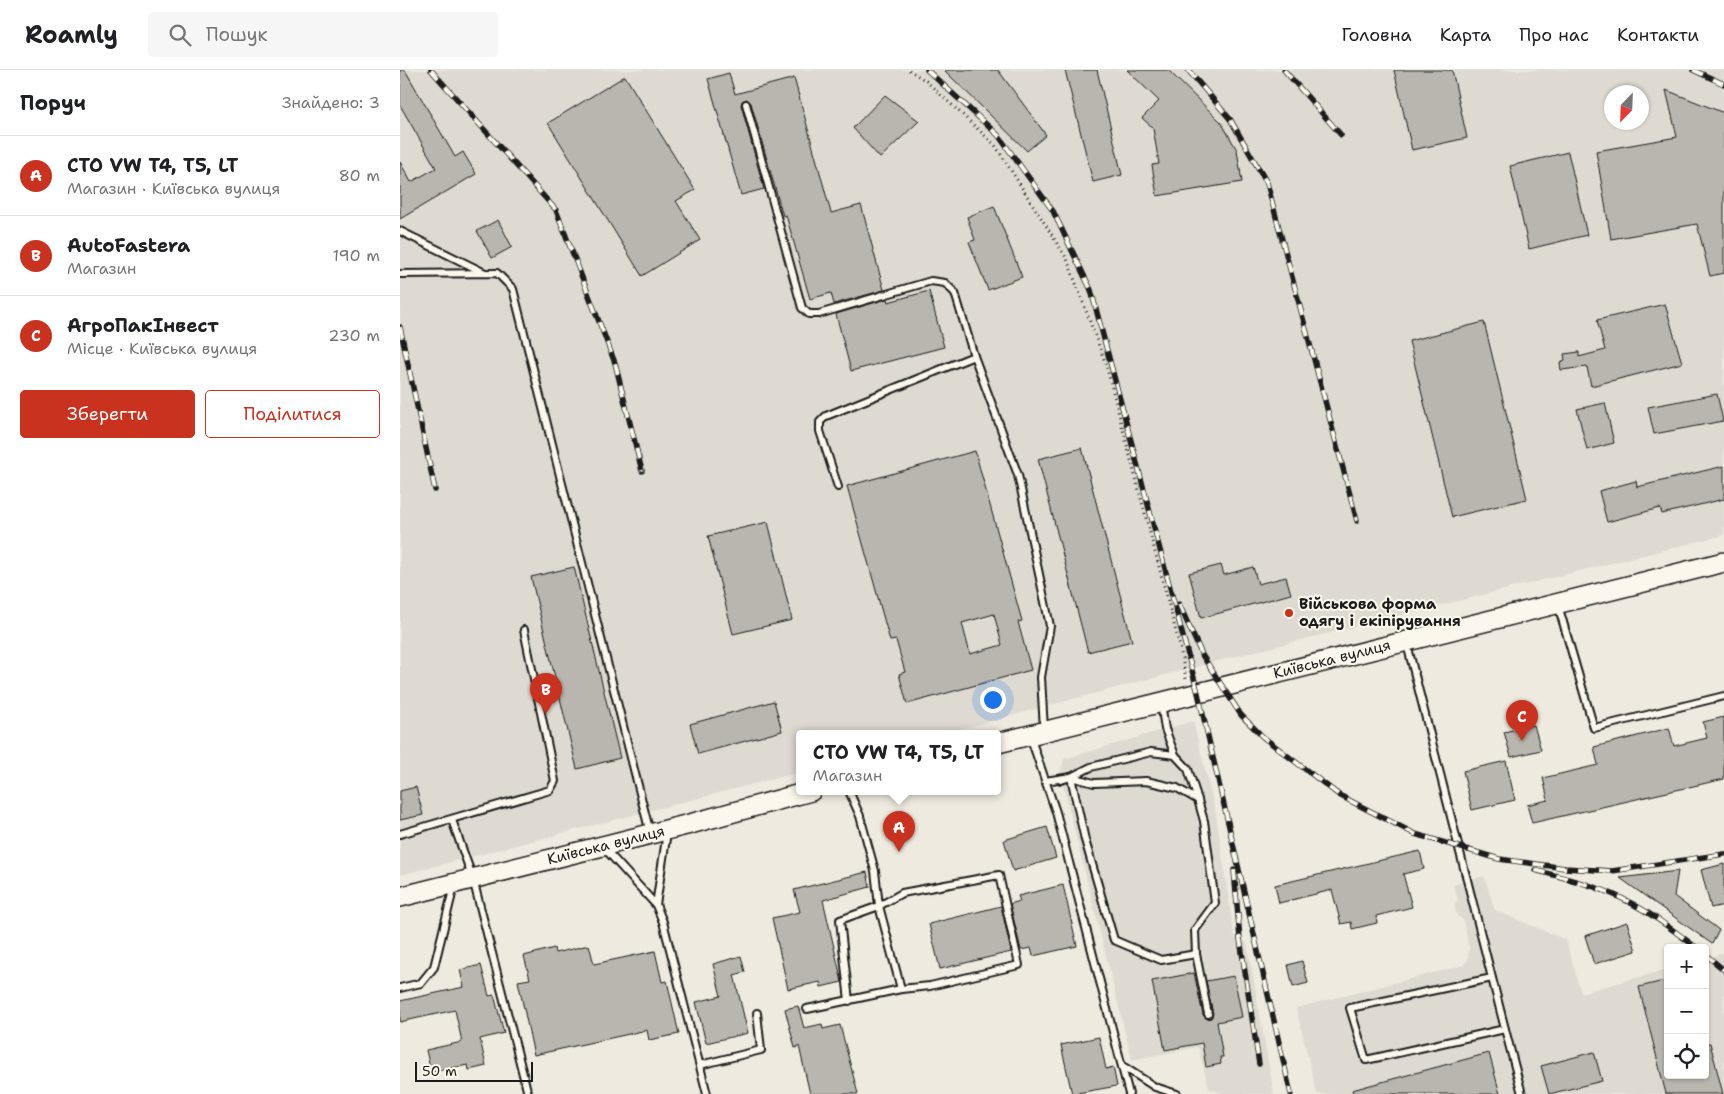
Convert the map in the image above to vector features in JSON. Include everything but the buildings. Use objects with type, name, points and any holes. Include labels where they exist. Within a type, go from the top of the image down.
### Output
[{"type":"main road","name":"Київська вулиця","points":[[1001,742],[1724,562]]},
{"type":"main road","name":"Київська вулиця","points":[[400,897],[659,832],[796,795]]},
{"type":"lane","points":[[746,104],[802,308],[809,314],[819,314],[931,280],[946,283],[955,293],[974,356],[1018,474],[1050,626],[1041,677],[1037,733],[1045,781],[1056,812],[1124,1067],[1129,1094]]},
{"type":"lane","points":[[400,230],[486,273]]},
{"type":"lane","points":[[400,274],[496,273],[513,289],[659,832],[656,905]]},
{"type":"lane","points":[[838,487],[820,431],[820,422],[826,416],[974,356]]},
{"type":"lane","points":[[1558,604],[1594,728],[1724,696]]},
{"type":"lane","points":[[400,834],[550,790],[555,781],[524,630]]},
{"type":"lane","points":[[1406,640],[1522,1094]]},
{"type":"lane","points":[[1161,703],[1165,729],[1175,755],[1188,770],[1204,821],[1215,903],[1195,930],[1196,954],[1208,1014]]},
{"type":"lane","points":[[1071,778],[1091,767],[1151,752],[1175,755]]},
{"type":"lane","points":[[1045,781],[1071,778],[1094,783],[1146,781],[1177,788],[1198,800]]},
{"type":"lane","points":[[1071,778],[1085,840],[1114,940],[1161,960],[1196,954]]},
{"type":"lane","points":[[851,795],[860,816],[875,871],[879,906],[902,989]]},
{"type":"lane","points":[[452,820],[473,879],[528,1094]]},
{"type":"lane","points":[[602,846],[656,905],[663,922],[707,1094]]},
{"type":"lane","points":[[807,1009],[849,1001],[902,989],[930,986],[1019,965],[999,875],[902,892],[879,906],[840,920],[849,1001]]},
{"type":"lane","points":[[400,988],[421,983],[434,966],[455,884]]},
{"type":"lane","points":[[1492,978],[1350,1008],[1366,1060],[1505,1029]]},
{"type":"lane","points":[[700,1065],[761,1050],[758,1013]]},
{"type":"lane","points":[[1124,1067],[1154,1087],[1177,1094]]},
{"type":"path","points":[[908,70],[926,81],[995,146],[1067,259],[1106,365],[1180,647],[1189,695]]},
{"type":"shaded area","points":[[400,70],[1724,70],[1724,535],[1229,658],[956,730],[796,730],[796,773],[400,875]]},
{"type":"shaded area","points":[[1193,721],[1216,814],[1234,935],[1247,943],[1274,1094],[1225,1094],[1209,1089],[1198,1047],[1132,1060],[1060,773],[1064,759]]},
{"type":"shaded area","points":[[1484,876],[1495,910],[1566,940],[1581,993],[1664,970],[1664,1079],[1709,1079],[1709,958],[1724,953],[1724,1094],[1317,1094],[1296,1008],[1464,965],[1468,959],[1469,948],[1463,920],[1457,916],[1454,905],[1458,900],[1453,885]]},
{"type":"railway","points":[[431,70],[556,210],[615,363],[642,471]]},
{"type":"railway","points":[[927,70],[998,135],[1053,211],[1091,290],[1198,693],[1291,1094]]},
{"type":"railway","points":[[1188,70],[1230,119],[1267,183],[1357,521]]},
{"type":"railway","points":[[1284,70],[1341,135]]},
{"type":"railway","points":[[1693,70],[1724,84]]},
{"type":"railway","points":[[400,327],[435,490]]},
{"type":"railway","points":[[1179,604],[1202,655],[1241,715],[1263,737],[1339,795],[1415,834],[1499,859],[1565,868],[1612,871],[1724,854]]},
{"type":"railway","points":[[1234,870],[1240,939],[1259,1064]]},
{"type":"railway","points":[[1535,870],[1591,886],[1623,899],[1652,915],[1692,944]]},
{"type":"railway","points":[[1709,957],[1724,970]]},
{"type":"place","name":"Військова форма одягу і екіпірування","points":[[1289,613]]},
{"type":"place","name":"AutoFastera","points":[[546,714]]},
{"type":"place","name":"АгроПакІнвест","points":[[1522,741]]},
{"type":"place","name":"СТО VW T4, T5, LT","points":[[899,852]]}]
